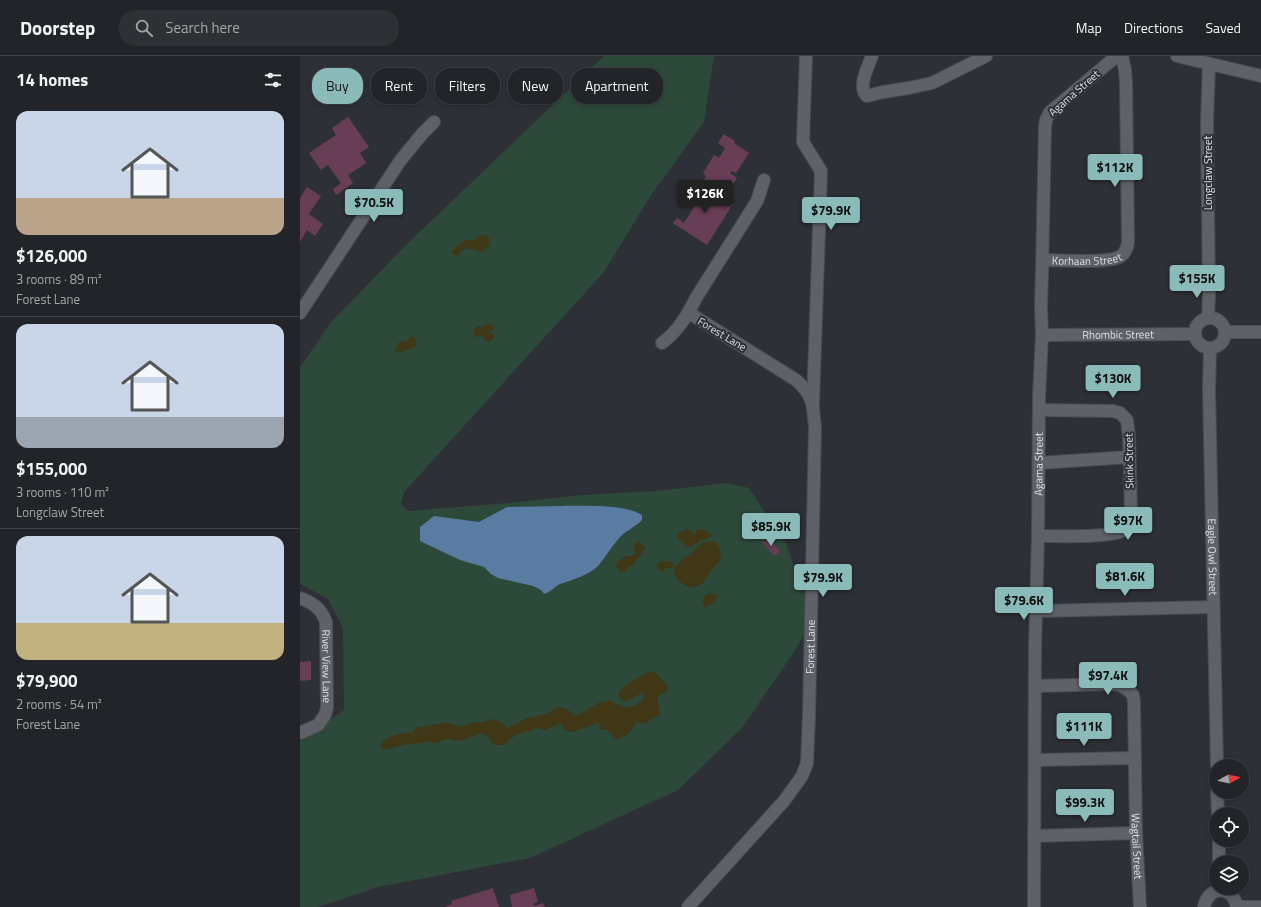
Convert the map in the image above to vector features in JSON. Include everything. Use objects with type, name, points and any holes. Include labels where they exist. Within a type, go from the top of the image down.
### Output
[{"type":"street","points":[[806,56],[803,142],[821,171],[813,410]]},
{"type":"street","points":[[872,56],[864,83],[864,93],[867,96],[932,83],[986,56]]},
{"type":"street","name":"Agama Street","points":[[1034,907],[1035,648],[1037,611],[1039,410],[1046,120],[1050,112],[1112,60],[1121,56]]},
{"type":"street","name":"Korhaan Street","points":[[1043,260],[1095,261],[1110,259],[1121,256],[1126,248],[1128,240],[1126,70],[1121,56]]},
{"type":"street","points":[[1177,56],[1261,76]]},
{"type":"street","name":"Longclaw Street","points":[[1208,318],[1209,64]]},
{"type":"street","points":[[300,313],[400,161],[434,122]]},
{"type":"street","name":"Forest Lane","points":[[662,344],[677,330],[688,313],[757,200],[764,180]]},
{"type":"street","name":"Forest Lane","points":[[688,313],[734,340],[796,380],[808,393],[813,410],[815,428],[807,763],[802,776],[792,791],[761,828],[688,907]]},
{"type":"street","points":[[1208,318],[1217,319],[1223,325],[1225,332],[1224,339],[1221,343],[1217,347],[1210,349],[1197,342],[1194,334],[1196,326],[1201,320],[1208,318]]},
{"type":"street","points":[[1225,332],[1261,332]]},
{"type":"street","name":"Rhombic Street","points":[[1042,335],[1194,334]]},
{"type":"street","name":"Eagle Owl Street","points":[[1210,349],[1209,390],[1217,759]]},
{"type":"street","name":"Skink Street","points":[[1038,536],[1108,534],[1121,532],[1130,521],[1127,420],[1120,413],[1107,410],[1039,410]]},
{"type":"street","points":[[1039,463],[1129,457]]},
{"type":"street","name":"River View Lane","points":[[300,598],[317,607],[324,616],[326,622],[328,687],[327,708],[325,715],[318,725],[300,734]]},
{"type":"street","points":[[1037,611],[1213,607]]},
{"type":"street","name":"Wagtail Street","points":[[1035,686],[1115,684],[1120,685],[1133,695],[1136,833],[1140,907]]},
{"type":"street","points":[[1035,760],[1134,758]]},
{"type":"street","points":[[1034,836],[1136,833]]},
{"type":"street","points":[[1204,907],[1205,900],[1209,895]]},
{"type":"street","points":[[1232,895],[1236,900],[1237,907],[1261,907]]},
{"type":"green space","points":[[604,56],[714,56],[704,122],[651,195],[604,272],[404,492],[401,504],[408,511],[582,495],[655,491],[726,483],[749,488],[786,544],[806,599],[806,631],[794,652],[742,728],[678,790],[530,858],[378,887],[318,907],[300,907],[300,741],[344,710],[343,628],[328,599],[300,584],[300,367],[332,321],[410,241],[554,104],[563,104],[563,95],[571,87],[571,104],[663,104],[663,68],[591,68]]},
{"type":"sand","points":[[486,235],[489,238],[490,246],[486,247],[483,252],[467,248],[462,250],[458,256],[453,255],[452,252],[459,243],[462,243],[465,240],[476,240],[477,237]]},
{"type":"sand","points":[[491,324],[494,327],[493,330],[488,333],[494,334],[495,337],[492,340],[487,342],[481,336],[475,337],[474,329]]},
{"type":"sand","points":[[411,336],[415,338],[416,346],[399,353],[395,351],[398,343],[407,341]]},
{"type":"sand","points":[[689,529],[695,535],[696,530],[701,529],[707,531],[712,536],[706,540],[702,539],[693,546],[686,547],[683,541],[678,540],[677,534]]},
{"type":"sand","points":[[639,541],[645,548],[632,566],[628,567],[625,572],[620,572],[616,566],[617,562],[627,555],[633,556],[636,552],[634,549],[634,544]]},
{"type":"sand","points":[[713,541],[718,544],[721,555],[719,562],[702,584],[691,588],[678,581],[673,571],[678,563],[702,543]]},
{"type":"sand","points":[[661,561],[670,561],[674,566],[671,568],[665,568],[663,573],[661,570],[657,569],[657,565]]},
{"type":"sand","points":[[709,593],[719,596],[709,606],[704,607],[702,602],[705,596]]},
{"type":"sand","points":[[648,672],[655,672],[668,686],[667,691],[657,697],[660,714],[644,724],[637,722],[627,735],[617,740],[607,730],[599,729],[599,723],[572,732],[564,730],[560,723],[545,730],[537,728],[516,735],[503,745],[494,745],[487,736],[481,733],[459,741],[446,739],[436,743],[431,743],[428,741],[382,749],[381,744],[391,736],[413,732],[416,728],[443,723],[463,727],[469,723],[485,722],[489,719],[500,721],[507,728],[525,719],[546,714],[558,707],[567,709],[575,716],[598,703],[611,700],[623,707],[634,706],[643,701],[644,692],[625,702],[619,697],[618,693],[628,684]]},
{"type":"water","points":[[507,507],[615,507],[635,511],[642,515],[642,520],[620,537],[595,569],[581,577],[560,584],[544,594],[541,590],[533,586],[498,578],[484,567],[460,560],[420,541],[420,527],[434,516],[479,522]]},
{"type":"building","points":[[348,117],[369,147],[360,153],[366,163],[348,175],[353,183],[336,195],[333,189],[341,183],[328,165],[321,170],[309,153],[336,135],[332,128]]},
{"type":"building","points":[[724,134],[749,153],[736,173],[732,171],[730,173],[737,178],[725,196],[715,190],[720,183],[716,181],[712,187],[703,181],[706,176],[703,173],[714,155],[719,158],[725,148],[718,143]]},
{"type":"building","points":[[698,182],[733,204],[707,245],[673,223],[677,218],[684,223],[697,202],[689,197]]},
{"type":"building","points":[[307,187],[321,196],[309,214],[323,224],[315,236],[307,230],[300,242],[300,198]]},
{"type":"building","points":[[770,539],[780,551],[774,556],[762,542]]},
{"type":"building","points":[[311,661],[311,680],[300,681],[300,662]]},
{"type":"building","points":[[493,888],[499,907],[445,907],[452,904],[451,901]]},
{"type":"building","points":[[534,888],[538,902],[534,903],[534,906],[543,903],[545,907],[512,907],[510,895]]}]
